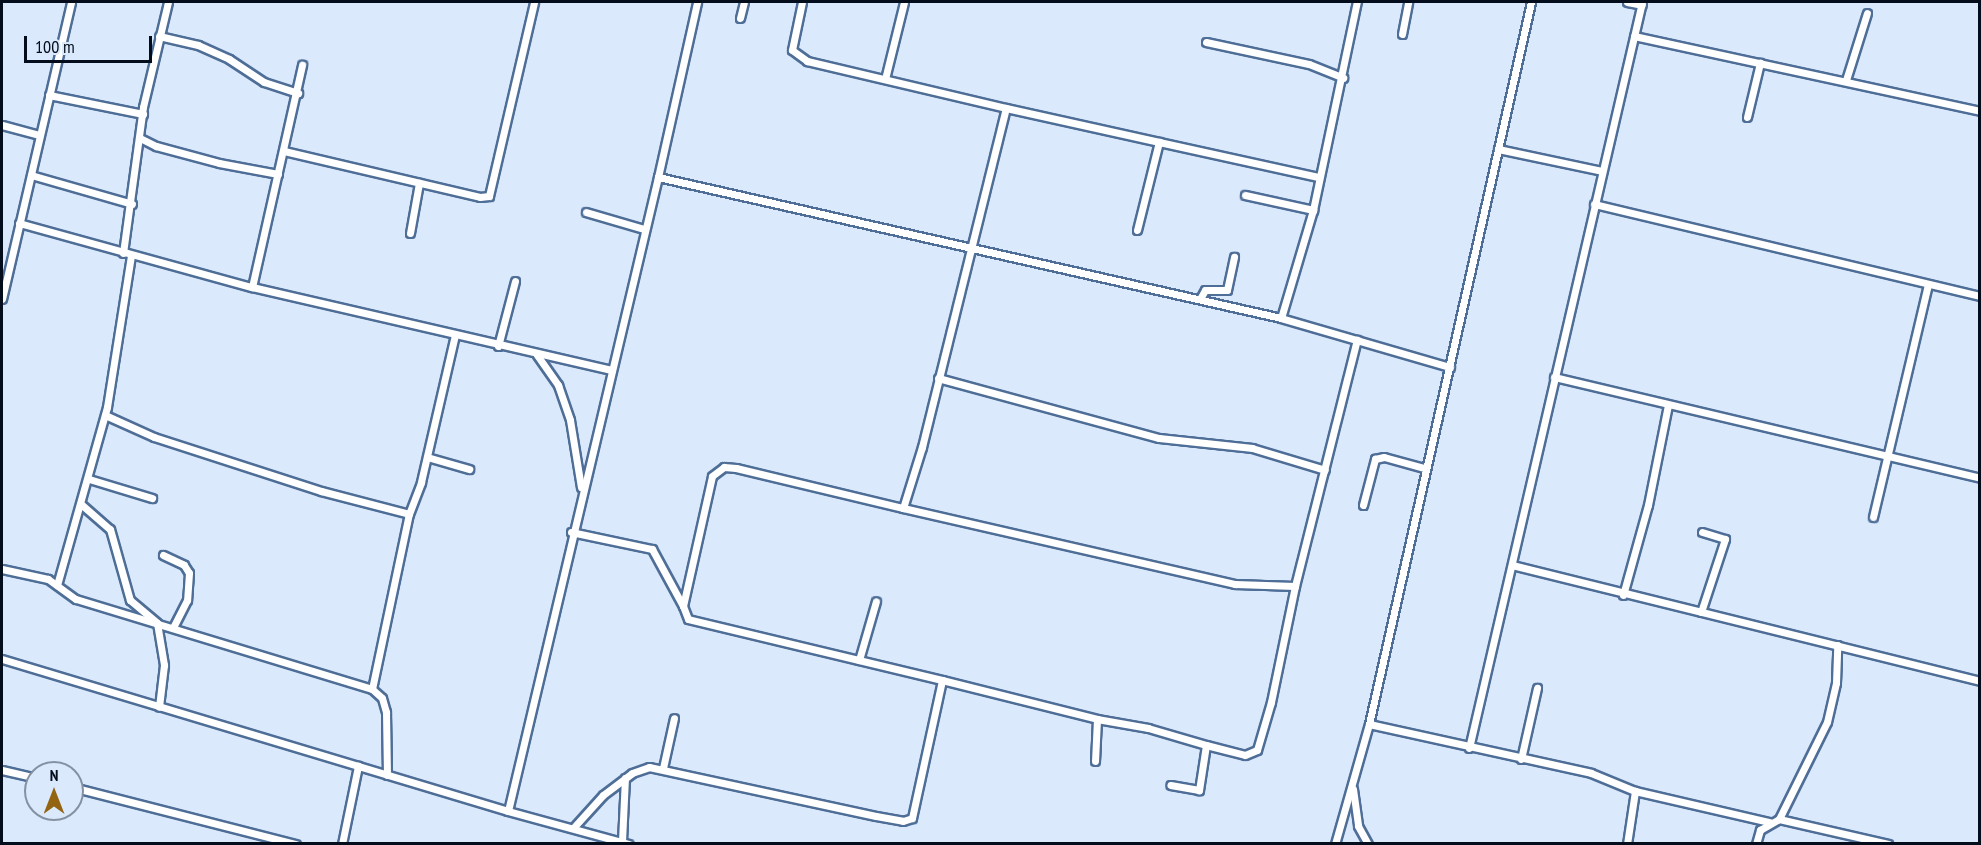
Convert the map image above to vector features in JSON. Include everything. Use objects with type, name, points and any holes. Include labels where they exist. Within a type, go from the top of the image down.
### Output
[{"type":"street","points":[[2,299],[71,2]]},
{"type":"street","points":[[57,585],[82,505],[105,415],[143,114],[168,2]]},
{"type":"street","points":[[284,152],[480,197],[492,192],[534,2]]},
{"type":"street","points":[[508,812],[571,532],[658,177],[697,2]]},
{"type":"street","points":[[741,18],[744,2]]},
{"type":"street","points":[[802,2],[792,40],[792,50],[796,55],[1006,108],[1318,177]]},
{"type":"street","points":[[885,79],[904,2]]},
{"type":"street","points":[[1281,318],[1312,210],[1343,78],[1357,2]]},
{"type":"street","points":[[1402,34],[1408,2]]},
{"type":"street","points":[[1335,843],[1353,787],[1369,724],[1424,468],[1450,367],[1531,2]]},
{"type":"street","points":[[1469,748],[1642,3],[1628,2]]},
{"type":"street","points":[[1846,80],[1867,14]]},
{"type":"street","points":[[159,36],[198,45],[229,58],[264,82],[298,93]]},
{"type":"street","points":[[1634,36],[1846,80],[1980,111]]},
{"type":"street","points":[[1206,42],[1309,64],[1343,78]]},
{"type":"street","points":[[1747,117],[1760,63]]},
{"type":"street","points":[[252,287],[298,93],[302,65]]},
{"type":"street","points":[[49,95],[143,114]]},
{"type":"street","points":[[903,508],[1006,108]]},
{"type":"street","points":[[2,125],[40,135]]},
{"type":"street","points":[[140,138],[207,160],[278,174]]},
{"type":"street","points":[[1137,230],[1159,142]]},
{"type":"street","points":[[1498,150],[1602,171]]},
{"type":"street","points":[[31,175],[132,204]]},
{"type":"street","points":[[658,177],[1281,318],[1450,367]]},
{"type":"street","points":[[410,233],[419,183]]},
{"type":"street","points":[[1245,195],[1312,210]]},
{"type":"street","points":[[1594,204],[1980,296]]},
{"type":"street","points":[[586,212],[644,229]]},
{"type":"street","points":[[19,223],[252,287],[537,355],[612,370]]},
{"type":"street","points":[[1200,299],[1205,290],[1227,290],[1234,257]]},
{"type":"street","points":[[498,346],[515,281]]},
{"type":"street","points":[[1873,517],[1928,285]]},
{"type":"street","points":[[372,689],[409,514],[427,457],[455,335]]},
{"type":"street","points":[[571,532],[652,549],[688,619],[703,626],[859,660],[1096,719],[1148,728],[1245,755],[1257,750],[1271,702],[1295,586],[1357,340]]},
{"type":"street","points":[[537,355],[558,385],[570,420],[582,491]]},
{"type":"street","points":[[1554,377],[1980,478]]},
{"type":"street","points":[[938,378],[1160,438],[1252,448],[1325,471]]},
{"type":"street","points":[[1623,595],[1648,505],[1668,405]]},
{"type":"street","points":[[105,415],[166,441],[321,491],[409,514]]},
{"type":"street","points":[[427,457],[469,469]]},
{"type":"street","points":[[1363,505],[1375,459],[1384,457],[1424,468]]},
{"type":"street","points":[[683,606],[710,484],[723,467],[1235,584],[1295,586]]},
{"type":"street","points":[[88,479],[152,498]]},
{"type":"street","points":[[82,505],[110,529],[130,600],[157,623],[164,665],[159,707]]},
{"type":"street","points":[[1701,532],[1725,539],[1701,612]]},
{"type":"street","points":[[163,555],[184,565],[189,573],[187,600],[173,628]]},
{"type":"street","points":[[1512,565],[1623,595],[1980,681]]},
{"type":"street","points":[[2,570],[48,579],[76,599],[372,689],[382,698],[386,712],[387,775]]},
{"type":"street","points":[[859,660],[876,601]]},
{"type":"street","points":[[1779,819],[1827,722],[1836,683],[1837,645]]},
{"type":"street","points":[[2,659],[508,812],[626,842],[625,778]]},
{"type":"street","points":[[574,827],[625,778],[649,767],[663,768],[876,816],[903,821],[912,818],[942,680]]},
{"type":"street","points":[[1521,759],[1537,688]]},
{"type":"street","points":[[663,768],[674,718]]},
{"type":"street","points":[[1095,760],[1096,719]]},
{"type":"street","points":[[1369,724],[1469,748],[1591,773],[1635,791],[1768,822],[1779,819],[1888,843]]},
{"type":"street","points":[[1170,785],[1199,790],[1206,745]]},
{"type":"street","points":[[342,843],[358,766]]},
{"type":"street","points":[[2,770],[24,775]]},
{"type":"street","points":[[1353,787],[1358,826],[1368,843]]},
{"type":"street","points":[[84,790],[296,843]]},
{"type":"street","points":[[1627,843],[1635,791]]},
{"type":"street","points":[[1756,843],[1760,830],[1768,822]]}]
